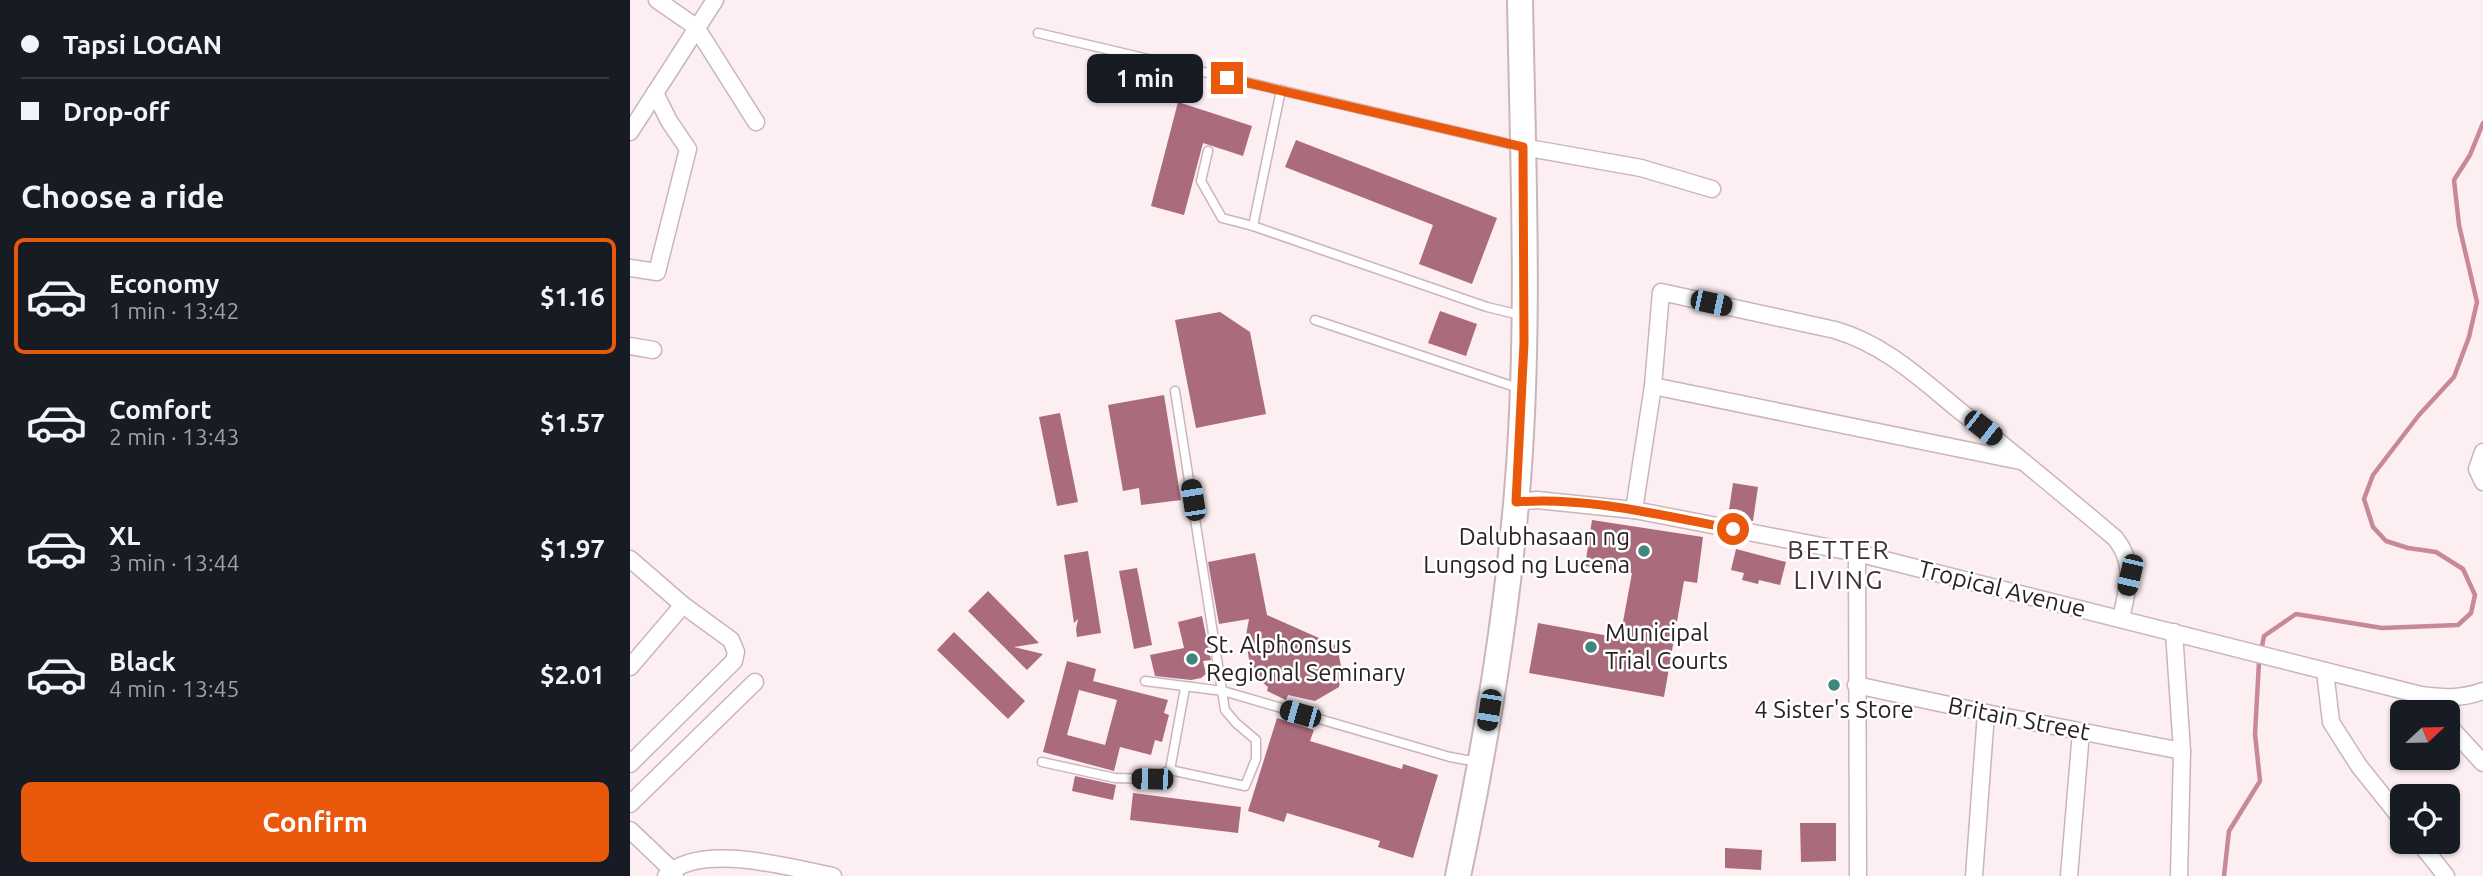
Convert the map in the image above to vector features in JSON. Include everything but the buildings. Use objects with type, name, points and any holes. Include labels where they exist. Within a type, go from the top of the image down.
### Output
[{"type":"main road","points":[[1458,876],[1503,631],[1516,502],[1523,316],[1520,0]]},
{"type":"street","points":[[657,0],[696,26],[756,122]]},
{"type":"street","points":[[630,132],[715,0]]},
{"type":"street","points":[[630,268],[657,272],[688,149],[669,121],[655,93]]},
{"type":"street","points":[[1523,147],[1641,168],[1712,189]]},
{"type":"street","points":[[1633,510],[1653,386],[1661,292],[1856,336],[1898,361],[2115,538],[2123,548],[2130,575],[2121,619]]},
{"type":"street","points":[[630,346],[653,350]]},
{"type":"street","points":[[1653,386],[2025,462]]},
{"type":"street","points":[[2483,452],[2477,469],[2483,481]]},
{"type":"street","name":"Tropical Avenue","points":[[1516,502],[1537,500],[1633,510],[1857,553],[2421,695],[2444,698],[2470,696],[2483,691]]},
{"type":"street","points":[[1857,553],[1858,876]]},
{"type":"street","points":[[630,559],[683,605],[731,640],[736,652],[734,661],[630,764]]},
{"type":"street","points":[[630,667],[683,605]]},
{"type":"street","points":[[2174,632],[2182,751],[2179,876]]},
{"type":"street","points":[[2325,671],[2331,722],[2359,766],[2390,805]]},
{"type":"street","points":[[630,804],[755,682]]},
{"type":"street","name":"Britain Street","points":[[1856,685],[2182,751]]},
{"type":"street","points":[[2421,695],[2426,700]]},
{"type":"street","points":[[1975,876],[1986,713]]},
{"type":"street","points":[[2069,876],[2081,732]]},
{"type":"street","points":[[2460,738],[2483,763]]},
{"type":"street","points":[[630,830],[671,874],[706,859],[745,859],[834,876]]},
{"type":"street","points":[[2429,854],[2446,876]]},
{"type":"lane","points":[[1038,33],[1523,147]]},
{"type":"lane","points":[[1253,226],[1281,90]]},
{"type":"lane","points":[[1208,151],[1201,181],[1222,218],[1253,226],[1487,307],[1523,316]]},
{"type":"lane","points":[[1315,320],[1522,389]]},
{"type":"lane","points":[[1042,762],[1115,778],[1152,779],[1170,769],[1245,786],[1256,759],[1256,740],[1225,710],[1175,391]]},
{"type":"lane","points":[[1145,681],[1223,691],[1450,757],[1481,762]]},
{"type":"lane","points":[[1170,769],[1185,688]]},
{"type":"waterway","points":[[2224,876],[2229,831],[2260,781],[2255,734],[2259,662],[2264,636],[2296,614],[2382,628],[2458,625],[2471,613],[2475,595],[2463,569],[2436,552],[2408,548],[2386,541],[2373,527],[2364,499],[2373,475],[2419,415],[2454,377],[2469,337],[2477,302],[2459,225],[2454,180],[2470,155],[2483,123]]},
{"type":"place","name":"Dalubhasaan ng Lungsod ng Lucena","points":[[1644,551]]},
{"type":"place","name":"Municipal Trial Courts","points":[[1591,647]]},
{"type":"place","name":"St. Alphonsus Regional Seminary","points":[[1192,659]]},
{"type":"place","name":"4 Sister's Store","points":[[1834,685]]},
{"type":"district","name":"BETTER LIVING","points":[[1839,565]]},
{"type":"route","points":[[1227,78],[1523,147],[1524,343],[1516,502],[1537,500],[1633,510],[1733,529]]}]
